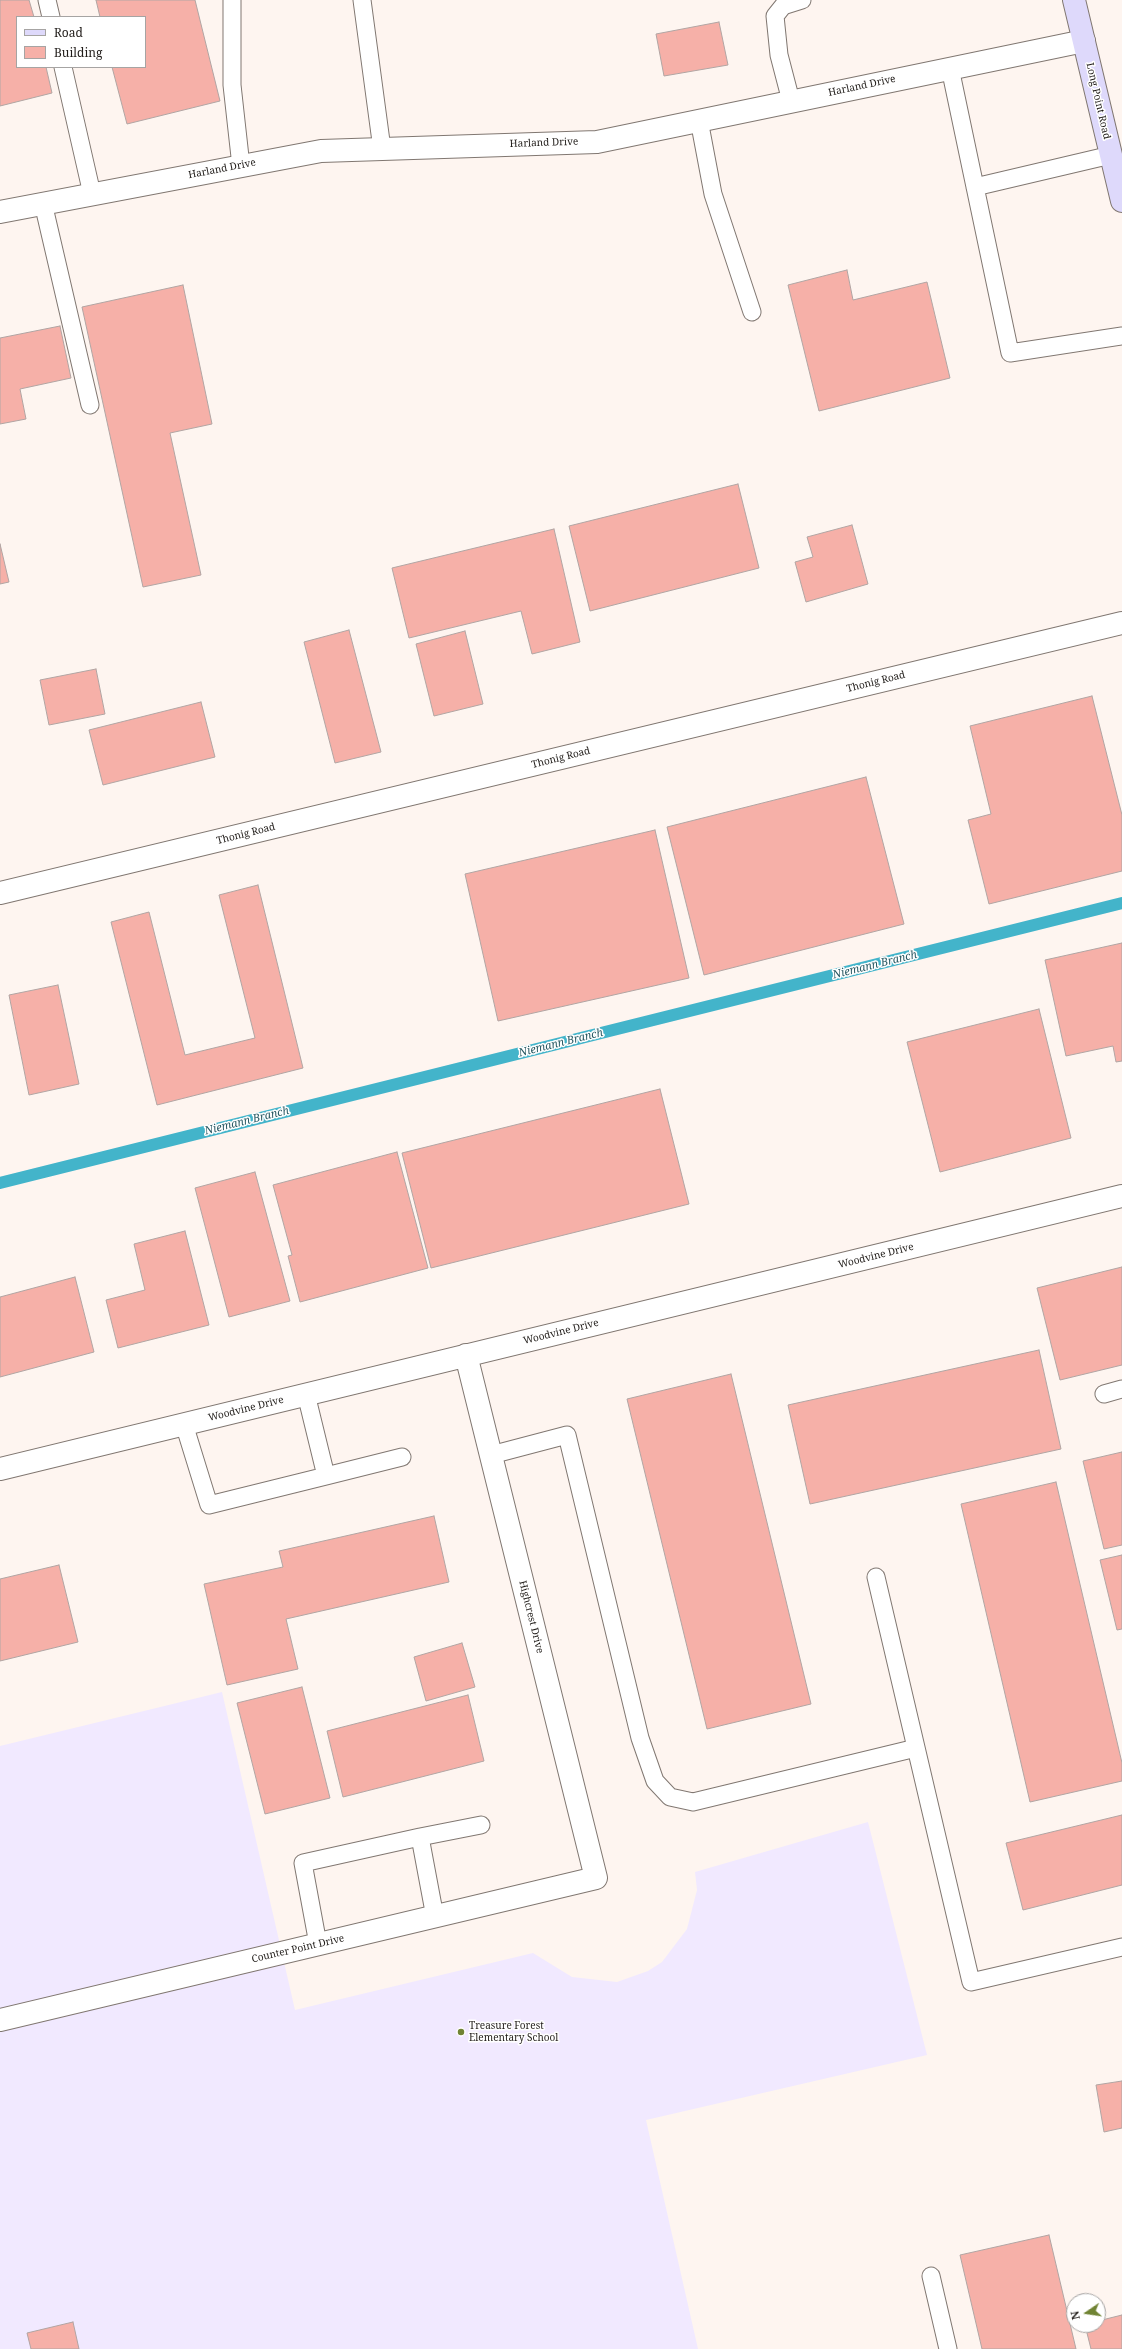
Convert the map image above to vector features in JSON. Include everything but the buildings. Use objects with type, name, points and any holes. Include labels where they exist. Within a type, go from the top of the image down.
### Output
[{"type":"main road","name":"Long Point Road","points":[[1074,0],[1122,201]]},
{"type":"street","name":"Harland Drive","points":[[0,212],[321,151],[597,142],[1084,41]]},
{"type":"street","name":"Thonig Road","points":[[0,893],[1122,623]]},
{"type":"street","name":"Woodvine Drive","points":[[0,1469],[1122,1196]]},
{"type":"street","name":"Highcrest Drive","points":[[466,1355],[596,1878]]},
{"type":"street","name":"Counter Point Drive","points":[[0,2020],[596,1878]]},
{"type":"lane","points":[[47,0],[51,16]]},
{"type":"lane","points":[[232,0],[232,85],[241,166]]},
{"type":"lane","points":[[362,0],[382,149]]},
{"type":"lane","points":[[791,101],[779,55],[775,16],[783,6],[802,0]]},
{"type":"lane","points":[[63,68],[92,194]]},
{"type":"lane","points":[[950,68],[1010,352],[1122,336]]},
{"type":"lane","points":[[699,120],[713,194],[752,312]]},
{"type":"lane","points":[[975,187],[1111,155]]},
{"type":"lane","points":[[43,203],[90,405]]},
{"type":"lane","points":[[1104,1394],[1122,1389]]},
{"type":"lane","points":[[306,1394],[326,1476]]},
{"type":"lane","points":[[184,1424],[209,1505],[402,1457]]},
{"type":"lane","points":[[491,1455],[567,1435],[640,1738],[655,1781],[670,1797],[693,1802],[916,1748]]},
{"type":"lane","points":[[876,1577],[971,1982],[1122,1947]]},
{"type":"lane","points":[[318,1944],[303,1863],[481,1825]]},
{"type":"lane","points":[[420,1837],[435,1917]]},
{"type":"lane","points":[[931,2276],[948,2349]]},
{"type":"shaded area","name":"Treasure Forest Elementary School","points":[[222,1692],[295,2010],[533,1953],[572,1977],[617,1982],[648,1971],[662,1962],[687,1929],[697,1890],[695,1872],[868,1822],[927,2055],[646,2120],[698,2349],[0,2349],[0,1746]]},
{"type":"waterway","name":"Niemann Branch","points":[[0,1183],[1122,903]]},
{"type":"place","name":"Treasure Forest Elementary School","points":[[461,2032]]}]
